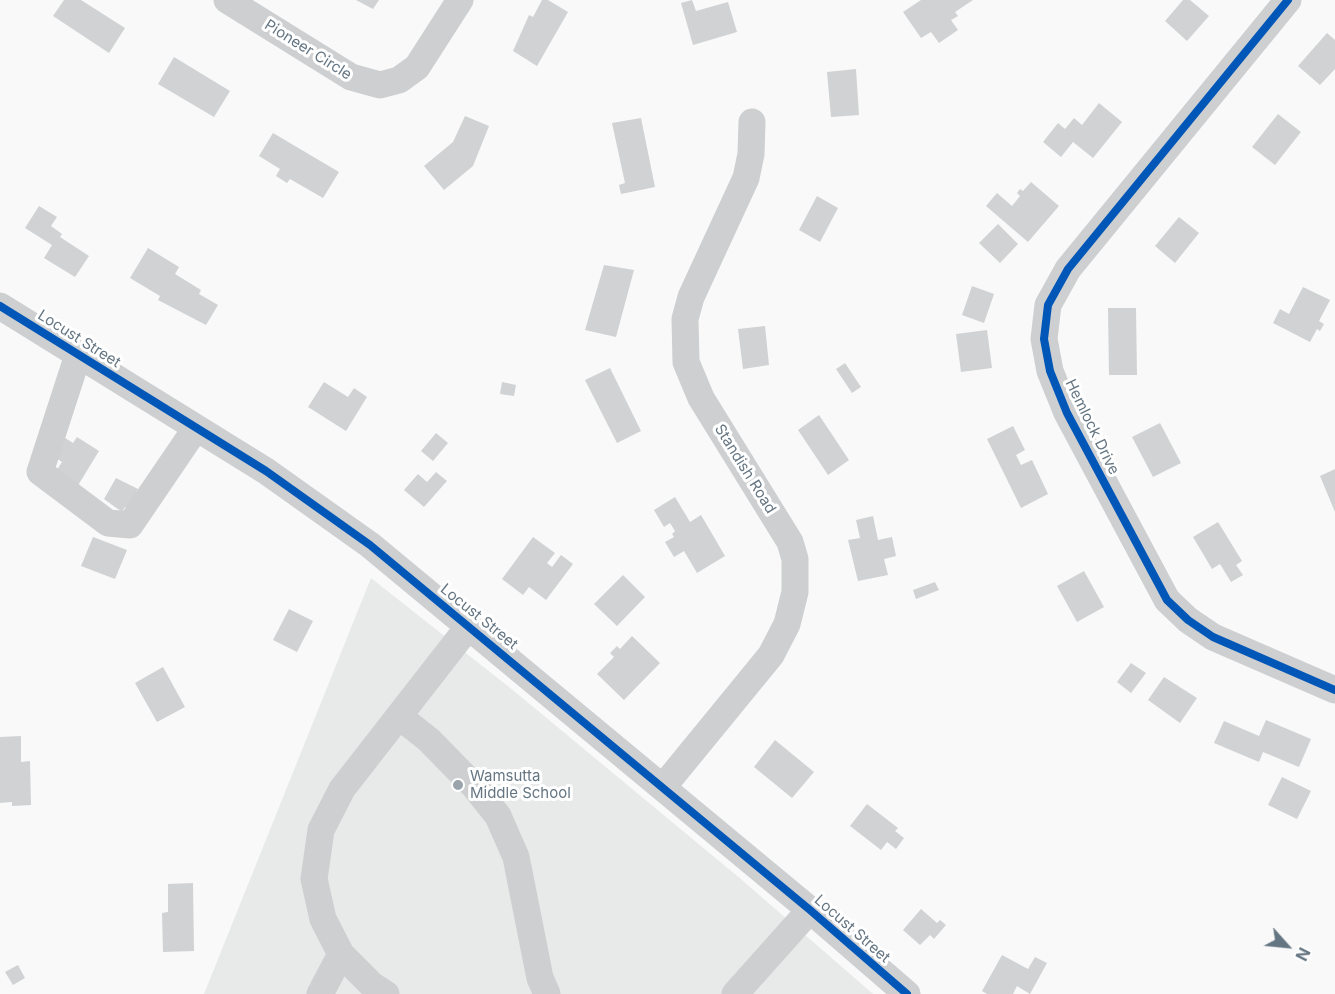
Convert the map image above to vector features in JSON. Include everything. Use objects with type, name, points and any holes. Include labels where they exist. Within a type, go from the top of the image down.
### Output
[{"type":"street","name":"Pioneer Circle","points":[[227,0],[351,77],[380,85],[399,80],[417,67],[460,0]]},
{"type":"street","name":"Hemlock Drive","points":[[1288,0],[1068,269],[1048,305],[1044,339],[1050,371],[1067,413],[1167,600],[1188,620],[1213,637],[1335,690]]},
{"type":"street","name":"Standish Road","points":[[663,787],[771,655],[787,624],[795,592],[795,560],[790,542],[701,398],[686,362],[685,319],[691,297],[746,178],[751,154],[752,122]]},
{"type":"street","name":"Locust Street","points":[[0,306],[266,471],[370,545],[663,787],[907,994]]},
{"type":"street","points":[[78,355],[40,471],[108,523],[130,525],[196,428]]},
{"type":"street","points":[[386,994],[372,985],[341,954],[323,919],[314,879],[321,830],[342,789],[469,626]]},
{"type":"street","points":[[400,717],[429,740],[474,786],[498,816],[516,857],[540,978],[547,994]]},
{"type":"street","points":[[735,994],[810,910]]},
{"type":"street","points":[[320,994],[341,954]]},
{"type":"shaded area","name":"Wamsutta Middle School","points":[[371,578],[514,691],[742,880],[873,994],[204,994]]},
{"type":"building","points":[[64,0],[81,0],[125,28],[109,53],[53,16]]},
{"type":"building","points":[[356,0],[379,0],[373,9]]},
{"type":"building","points":[[542,0],[548,0],[568,12],[537,66],[513,51],[529,15],[533,17]]},
{"type":"building","points":[[692,0],[696,11],[728,2],[737,32],[693,45],[681,3]]},
{"type":"building","points":[[921,0],[973,0],[955,12],[958,16],[951,20],[958,30],[939,43],[931,32],[921,38],[903,12]]},
{"type":"building","points":[[1183,0],[1190,0],[1209,16],[1187,41],[1165,21]]},
{"type":"building","points":[[1327,33],[1335,40],[1335,69],[1320,85],[1298,66]]},
{"type":"building","points":[[174,57],[230,91],[214,117],[158,84]]},
{"type":"building","points":[[856,69],[859,115],[831,117],[827,72]]},
{"type":"building","points":[[1099,103],[1122,122],[1093,158],[1073,142],[1061,157],[1043,142],[1058,123],[1065,129],[1074,118],[1082,125]]},
{"type":"building","points":[[1278,114],[1301,132],[1275,165],[1252,147]]},
{"type":"building","points":[[465,116],[489,126],[473,166],[444,190],[424,166],[453,142]]},
{"type":"building","points":[[641,118],[655,187],[621,194],[619,185],[625,183],[612,123]]},
{"type":"building","points":[[273,133],[339,172],[323,198],[290,179],[287,183],[276,176],[280,169],[259,156]]},
{"type":"building","points":[[1031,182],[1059,206],[1028,242],[986,206],[997,193],[1012,206],[1020,196],[1017,193],[1020,189],[1023,191]]},
{"type":"building","points":[[817,196],[838,208],[820,242],[799,230]]},
{"type":"building","points":[[39,206],[57,217],[51,226],[62,234],[60,237],[89,256],[75,277],[44,258],[52,245],[25,228]]},
{"type":"building","points":[[1179,217],[1199,233],[1175,263],[1155,246]]},
{"type":"building","points":[[998,224],[1018,244],[1000,263],[979,243]]},
{"type":"building","points":[[148,248],[179,267],[175,274],[201,290],[199,294],[218,305],[206,325],[158,300],[160,296],[130,278]]},
{"type":"building","points":[[604,265],[634,270],[616,337],[585,330]]},
{"type":"building","points":[[972,286],[994,294],[984,323],[962,315]]},
{"type":"building","points":[[1303,287],[1330,300],[1319,321],[1324,324],[1320,331],[1317,329],[1310,342],[1273,323],[1280,309],[1289,314]]},
{"type":"building","points":[[1108,308],[1136,308],[1137,375],[1109,375]]},
{"type":"building","points":[[765,326],[769,365],[743,369],[738,329]]},
{"type":"building","points":[[987,330],[992,368],[961,372],[956,334]]},
{"type":"building","points":[[845,363],[861,387],[852,393],[836,369]]},
{"type":"building","points":[[610,368],[641,431],[617,443],[585,380]]},
{"type":"building","points":[[324,382],[348,397],[354,388],[367,397],[346,431],[308,407]]},
{"type":"building","points":[[502,382],[516,385],[514,396],[500,394]]},
{"type":"building","points":[[819,415],[849,460],[828,475],[798,430]]},
{"type":"building","points":[[1160,423],[1181,463],[1153,477],[1132,437]]},
{"type":"building","points":[[1013,426],[1025,450],[1016,455],[1021,465],[1032,460],[1048,494],[1021,508],[987,439]]},
{"type":"building","points":[[436,433],[448,443],[433,461],[421,451]]},
{"type":"building","points":[[62,436],[73,443],[77,437],[99,451],[77,487],[55,473],[62,462],[50,454]]},
{"type":"building","points":[[1335,469],[1335,512],[1320,476]]},
{"type":"building","points":[[436,472],[447,481],[424,507],[404,490],[418,474],[427,482]]},
{"type":"building","points":[[116,478],[138,489],[128,508],[125,507],[122,512],[104,499]]},
{"type":"building","points":[[675,497],[690,522],[701,515],[725,556],[697,573],[684,551],[674,557],[665,542],[674,537],[672,534],[675,531],[670,523],[664,527],[654,510]]},
{"type":"building","points":[[873,516],[878,540],[892,537],[896,556],[884,559],[888,575],[858,581],[848,540],[860,538],[856,520]]},
{"type":"building","points":[[1218,522],[1242,561],[1236,565],[1243,575],[1231,582],[1220,564],[1212,569],[1193,537]]},
{"type":"building","points":[[93,537],[127,550],[115,579],[81,566]]},
{"type":"building","points":[[533,537],[555,553],[547,563],[552,567],[561,555],[573,564],[546,600],[529,587],[523,595],[502,579]]},
{"type":"building","points":[[1084,571],[1104,607],[1077,622],[1057,586]]},
{"type":"building","points":[[623,575],[645,597],[617,626],[594,604]]},
{"type":"building","points":[[935,582],[939,590],[916,599],[913,590]]},
{"type":"building","points":[[289,609],[313,621],[297,652],[273,640]]},
{"type":"building","points":[[632,636],[660,663],[624,700],[597,674],[614,657],[610,653],[617,646],[620,649]]},
{"type":"building","points":[[1131,663],[1146,673],[1131,693],[1117,682]]},
{"type":"building","points":[[163,667],[185,707],[157,722],[135,683]]},
{"type":"building","points":[[1164,677],[1197,698],[1180,723],[1148,700]]},
{"type":"building","points":[[1266,720],[1311,739],[1299,767],[1263,752],[1259,762],[1214,743],[1224,721],[1259,736]]},
{"type":"building","points":[[21,736],[21,762],[30,761],[31,805],[12,806],[12,802],[0,803],[0,737]]},
{"type":"building","points":[[775,740],[814,772],[792,798],[754,767]]},
{"type":"building","points":[[1282,777],[1311,791],[1297,819],[1268,805]]},
{"type":"building","points":[[867,804],[898,828],[895,831],[904,838],[896,849],[887,842],[881,850],[850,826]]},
{"type":"building","points":[[193,883],[194,951],[163,952],[162,913],[168,912],[168,884]]},
{"type":"building","points":[[921,909],[937,923],[940,920],[946,925],[934,939],[930,935],[920,945],[903,930]]},
{"type":"building","points":[[1002,955],[1028,969],[1035,957],[1047,963],[1030,994],[1017,986],[1013,994],[987,994],[982,991]]},
{"type":"building","points":[[18,965],[25,978],[13,985],[5,972]]},
{"type":"cycle path","points":[[1288,0],[1068,269],[1048,305],[1044,339],[1050,371],[1067,413],[1167,600],[1188,620],[1213,637],[1335,690]]},
{"type":"cycle path","points":[[0,306],[266,471],[370,545],[810,910],[907,994]]},
{"type":"place","name":"Wamsutta Middle School","points":[[458,785]]}]
